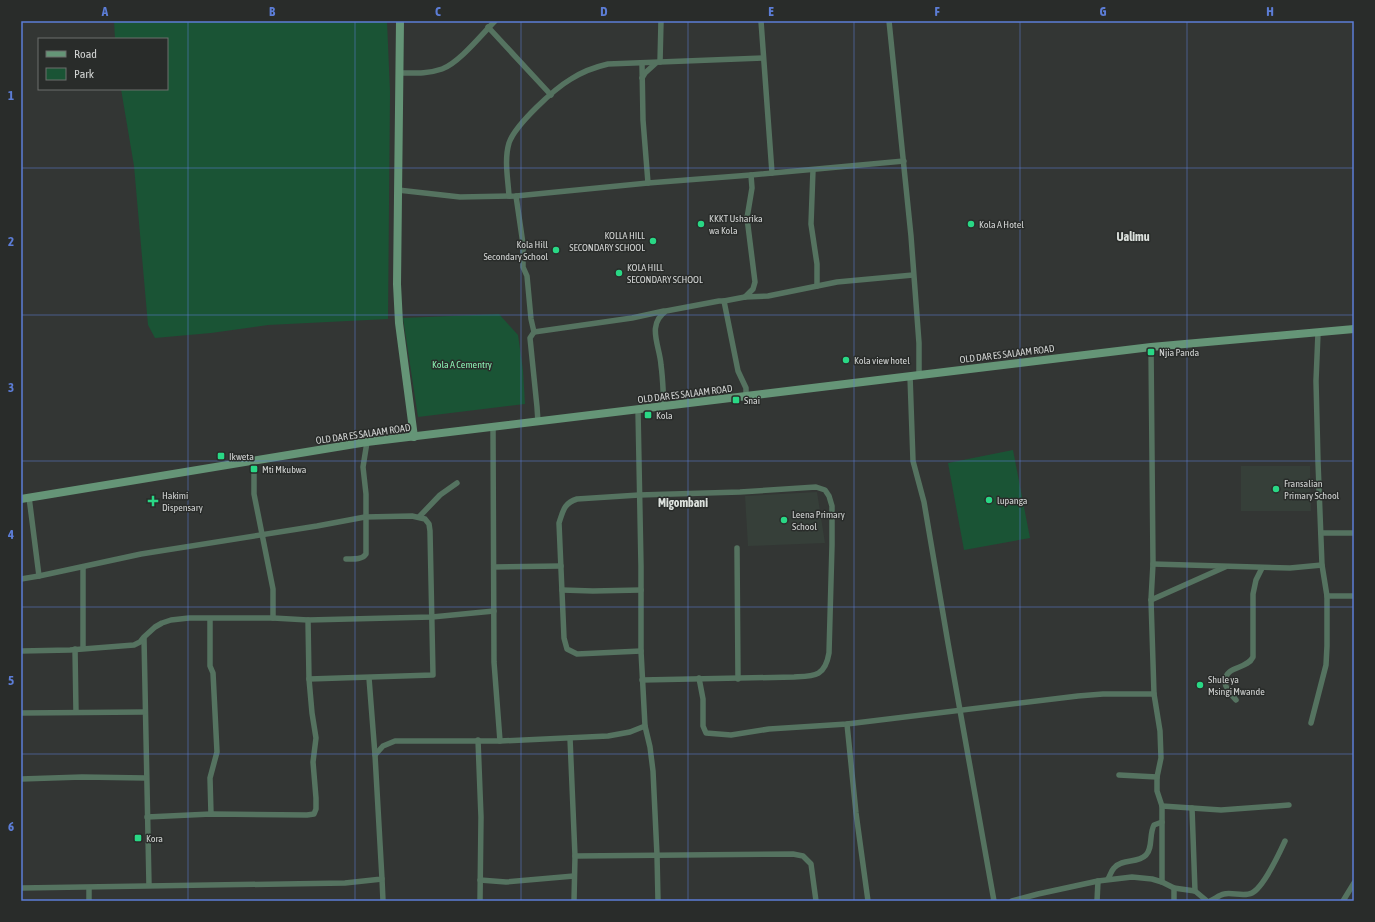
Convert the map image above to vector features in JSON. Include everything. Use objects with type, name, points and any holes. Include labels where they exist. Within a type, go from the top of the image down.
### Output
[{"type":"main road","points":[[400,21],[397,284],[398,323],[414,437]]},
{"type":"main road","name":"OLD DAR ES SALAAM ROAD","points":[[25,498],[367,442],[1151,347],[1354,329]]},
{"type":"street","points":[[399,73],[432,72],[444,69],[457,60],[495,21]]},
{"type":"street","points":[[642,78],[645,73],[658,62],[661,21]]},
{"type":"street","points":[[761,21],[772,173]]},
{"type":"street","points":[[889,21],[904,160],[919,343],[919,375]]},
{"type":"street","points":[[488,27],[551,95]]},
{"type":"street","points":[[509,196],[507,160],[509,143],[515,131],[551,95],[570,80],[595,68],[608,64],[642,64],[658,62],[763,58]]},
{"type":"street","points":[[642,64],[643,120],[648,183]]},
{"type":"street","points":[[398,190],[449,197],[471,198],[516,196],[648,183],[752,176],[904,160]]},
{"type":"street","points":[[813,170],[811,224],[817,264],[816,286]]},
{"type":"street","points":[[745,297],[753,289],[755,282],[747,218],[752,188],[752,176]]},
{"type":"street","points":[[516,196],[523,244],[524,267],[527,276],[531,319],[534,332],[530,338],[538,422]]},
{"type":"street","points":[[534,332],[632,318],[745,297],[768,296],[837,282],[913,275]]},
{"type":"street","points":[[724,301],[738,371],[746,388],[746,396]]},
{"type":"street","points":[[664,406],[661,363],[655,336],[657,320],[666,311]]},
{"type":"street","points":[[1311,723],[1326,665],[1327,596],[1322,565],[1316,381],[1318,333]]},
{"type":"street","points":[[1151,347],[1153,564],[1151,600],[1154,694],[1160,731],[1161,758],[1157,791],[1162,806],[1162,882]]},
{"type":"street","points":[[910,376],[913,461],[924,502],[946,636],[994,901]]},
{"type":"street","points":[[638,410],[642,680],[645,726],[650,747],[653,771],[658,901]]},
{"type":"street","points":[[493,427],[494,662],[500,741]]},
{"type":"street","points":[[346,559],[356,559],[366,554],[366,494],[363,467],[367,442]]},
{"type":"street","points":[[254,461],[254,494],[273,589],[273,618]]},
{"type":"street","points":[[419,517],[440,495],[457,483]]},
{"type":"street","points":[[641,650],[577,654],[567,649],[564,638],[559,523],[564,508],[569,502],[639,495],[740,492],[816,487],[823,488],[829,496],[832,506],[832,545],[828,662],[822,671],[818,674],[806,676],[738,679],[699,678],[642,680]]},
{"type":"street","points":[[25,498],[39,576]]},
{"type":"street","points":[[21,579],[141,554],[365,517],[419,517],[425,519],[429,524],[433,675],[309,679]]},
{"type":"street","points":[[1321,533],[1354,532]]},
{"type":"street","points":[[737,548],[738,679]]},
{"type":"street","points":[[1153,564],[1262,568],[1300,568],[1322,565]]},
{"type":"street","points":[[494,567],[561,566]]},
{"type":"street","points":[[1151,600],[1227,566]]},
{"type":"street","points":[[83,567],[83,648]]},
{"type":"street","points":[[1236,700],[1226,689],[1226,676],[1231,670],[1250,662],[1253,657],[1253,594],[1256,580],[1262,568]]},
{"type":"street","points":[[562,590],[641,590]]},
{"type":"street","points":[[1327,596],[1354,596]]},
{"type":"street","points":[[21,651],[124,647],[134,645],[140,642],[162,623],[171,620],[273,618],[308,620],[432,617],[494,611]]},
{"type":"street","points":[[210,619],[210,666],[213,673],[217,752],[210,778],[211,814]]},
{"type":"street","points":[[147,817],[211,814],[314,814],[316,810],[316,798],[313,762],[316,738],[309,679],[308,620]]},
{"type":"street","points":[[144,637],[149,886]]},
{"type":"street","points":[[74,649],[76,712]]},
{"type":"street","points":[[370,678],[383,901]]},
{"type":"street","points":[[699,678],[703,699],[704,726],[706,733],[731,735],[769,729],[847,724],[1096,694],[1154,694]]},
{"type":"street","points":[[21,713],[145,712]]},
{"type":"street","points":[[847,724],[856,813],[868,901]]},
{"type":"street","points":[[375,755],[383,746],[395,740],[500,741],[608,736],[630,732],[645,726]]},
{"type":"street","points":[[570,738],[575,856],[574,901]]},
{"type":"street","points":[[478,740],[481,817],[480,901]]},
{"type":"street","points":[[1119,775],[1158,777]]},
{"type":"street","points":[[21,779],[82,777],[146,778]]},
{"type":"street","points":[[1162,806],[1221,810],[1289,805]]},
{"type":"street","points":[[1192,808],[1195,891]]},
{"type":"street","points":[[1108,879],[1113,868],[1121,863],[1142,858],[1147,854],[1150,848],[1151,831],[1154,825],[1162,822]]},
{"type":"street","points":[[1210,901],[1225,894],[1252,893],[1264,881],[1285,841]]},
{"type":"street","points":[[575,856],[793,854],[803,856],[811,864],[816,901]]},
{"type":"street","points":[[480,880],[506,882],[574,876]]},
{"type":"street","points":[[1012,901],[1108,879],[1132,878],[1162,882],[1174,888],[1195,891],[1207,901]]},
{"type":"street","points":[[21,888],[345,883],[382,879]]},
{"type":"street","points":[[1097,901],[1098,881]]},
{"type":"street","points":[[1343,901],[1354,884]]},
{"type":"street","points":[[89,888],[89,901]]},
{"type":"street","points":[[1174,888],[1174,901]]},
{"type":"shaded area","name":"Fransalian Primary School","points":[[1241,466],[1310,466],[1311,511],[1241,511]]},
{"type":"shaded area","name":"Leena Primary School","points":[[817,492],[825,543],[748,546],[745,496]]},
{"type":"green space","points":[[114,21],[387,21],[390,92],[388,319],[268,325],[211,333],[155,338],[148,325],[134,166],[121,90],[168,90],[168,38],[115,38]]},
{"type":"green space","name":"Kola A Cementry","points":[[499,314],[518,335],[523,370],[525,404],[418,417],[403,318]]},
{"type":"green space","name":"lupanga","points":[[1013,450],[1030,538],[964,550],[948,463]]},
{"type":"place","name":"KKKT Usharika wa Kola","points":[[701,224]]},
{"type":"place","name":"Kola A Hotel","points":[[971,224]]},
{"type":"place","name":"KOLLA HILL SECONDARY SCHOOL","points":[[653,241]]},
{"type":"place","name":"Kola Hill Secondary School","points":[[556,250]]},
{"type":"place","name":"KOLA HILL SECONDARY SCHOOL","points":[[619,273]]},
{"type":"place","name":"Njia Panda","points":[[1151,352]]},
{"type":"place","name":"Kola view hotel","points":[[846,360]]},
{"type":"place","name":"Snai","points":[[736,400]]},
{"type":"place","name":"Kola","points":[[648,415]]},
{"type":"place","name":"Ikweta","points":[[221,456]]},
{"type":"place","name":"Mti Mkubwa","points":[[254,469]]},
{"type":"place","name":"Fransalian Primary School","points":[[1276,489]]},
{"type":"place","name":"lupanga","points":[[989,500]]},
{"type":"place","name":"Hakimi Dispensary","points":[[153,501]]},
{"type":"place","name":"Leena Primary School","points":[[784,520]]},
{"type":"place","name":"Shule ya Msingi Mwande","points":[[1200,685]]},
{"type":"place","name":"Kora","points":[[138,838]]},
{"type":"district","name":"Ualimu","points":[[1133,237]]},
{"type":"district","name":"Migombani","points":[[683,503]]}]
